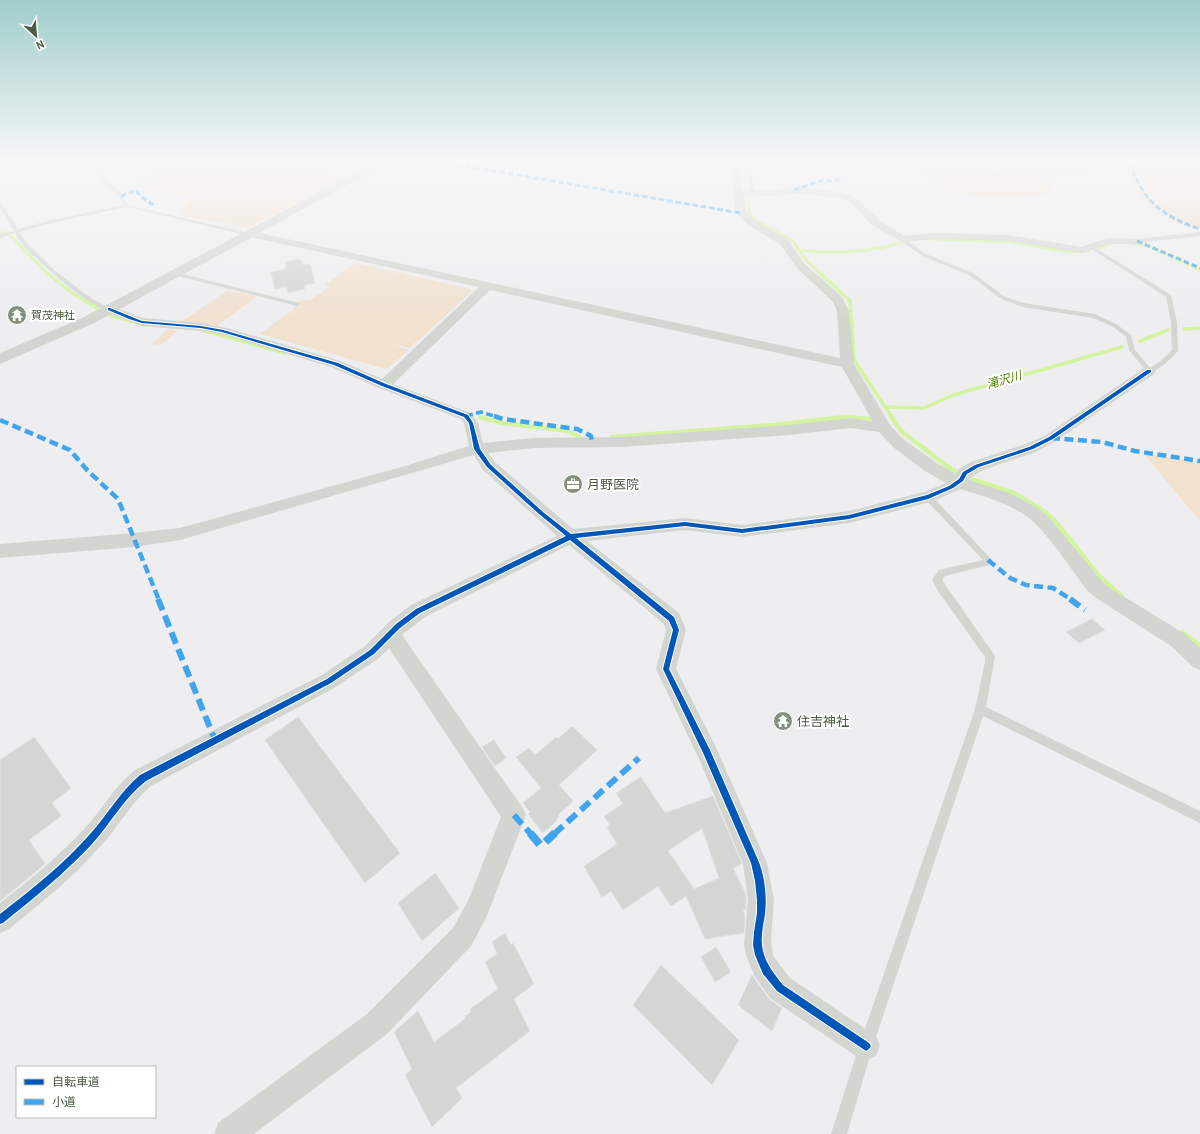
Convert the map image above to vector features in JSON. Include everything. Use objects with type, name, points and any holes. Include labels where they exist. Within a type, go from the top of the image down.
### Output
[{"type":"street","points":[[0,359],[60,333],[109,309],[286,215]]},
{"type":"street","points":[[743,215],[784,242],[801,266],[838,300],[843,311],[847,364],[884,428],[898,443],[925,463],[1006,498],[1035,514],[1046,525],[1094,586],[1178,640],[1200,661]]},
{"type":"street","points":[[868,215],[876,223],[902,239],[937,236],[1008,238],[1082,250],[1108,241],[1137,241]]},
{"type":"street","points":[[250,234],[847,364]]},
{"type":"street","points":[[384,385],[487,286]]},
{"type":"street","points":[[109,309],[142,322],[201,327],[223,331],[336,364],[384,385],[466,416],[471,423],[477,449],[489,466],[541,513],[572,536],[672,619],[676,630],[666,669],[704,746],[756,863],[760,880],[761,904],[758,950],[767,971],[780,988],[866,1046]]},
{"type":"street","points":[[0,920],[78,854],[96,835],[134,785],[163,768],[329,681],[372,652],[408,617],[418,611],[572,536],[685,524],[742,531],[850,517],[928,497],[952,487],[977,466],[1031,448],[1051,438],[1149,371]]},
{"type":"street","points":[[0,551],[134,540],[180,534],[409,470],[477,449],[534,443],[629,442],[789,430],[851,423],[884,428]]},
{"type":"street","points":[[229,1134],[377,1024],[462,937],[477,909],[514,816],[390,634]]},
{"type":"lane","points":[[6,215],[23,242],[56,274],[90,300],[109,309]]},
{"type":"lane","points":[[0,236],[87,215]]},
{"type":"lane","points":[[166,215],[250,234]]},
{"type":"lane","points":[[1137,241],[1200,234]]},
{"type":"lane","points":[[902,239],[924,255],[971,274],[1003,298],[1018,304],[1072,311],[1104,319],[1129,336],[1132,350],[1149,371],[1163,362],[1175,350],[1174,322],[1169,296],[1091,247]]},
{"type":"lane","points":[[175,274],[297,304]]},
{"type":"lane","points":[[839,1134],[866,1046],[980,709],[990,662],[990,656],[941,588],[937,580],[942,573],[986,563],[988,560],[928,497]]},
{"type":"lane","points":[[980,709],[1200,817]]},
{"type":"shaded area","points":[[272,215],[251,226],[245,227],[179,216]]},
{"type":"shaded area","points":[[1162,215],[1200,215],[1200,231],[1187,227]]},
{"type":"shaded area","points":[[356,263],[474,290],[409,348],[389,343],[409,350],[387,369],[260,334],[295,308],[294,307],[300,301],[312,299],[329,287],[325,285]]},
{"type":"shaded area","points":[[228,290],[257,297],[216,326],[181,322]]},
{"type":"shaded area","points":[[168,329],[178,330],[161,345],[151,344]]},
{"type":"shaded area","points":[[1144,454],[1200,462],[1200,521]]},
{"type":"building","points":[[301,259],[303,265],[310,264],[315,283],[304,285],[305,289],[288,293],[286,287],[275,289],[271,272],[286,269],[285,262]]},
{"type":"building","points":[[1092,619],[1105,630],[1079,643],[1066,632]]},
{"type":"building","points":[[298,717],[400,853],[365,883],[265,740]]},
{"type":"building","points":[[572,726],[597,750],[559,785],[573,801],[558,815],[559,816],[555,822],[543,833],[528,814],[530,812],[523,803],[541,788],[516,757],[529,748],[535,755],[556,737],[558,739]]},
{"type":"building","points":[[34,737],[71,788],[52,803],[61,816],[29,840],[45,864],[0,901],[0,760]]},
{"type":"building","points":[[494,740],[506,758],[495,766],[482,747]]},
{"type":"building","points":[[641,777],[665,813],[713,796],[742,864],[733,868],[746,895],[746,909],[743,910],[745,917],[744,933],[705,939],[686,896],[671,906],[658,886],[623,910],[611,891],[602,897],[584,866],[617,844],[607,827],[610,825],[604,816],[623,804],[616,793]],"holes":[[[702,828],[719,878],[694,889],[668,851]]]},
{"type":"building","points":[[435,873],[459,908],[422,941],[398,903]]},
{"type":"building","points":[[505,933],[511,945],[513,943],[534,984],[514,999],[530,1031],[456,1088],[462,1098],[432,1127],[405,1075],[412,1069],[394,1032],[418,1011],[434,1042],[466,1018],[465,1016],[471,1012],[470,1009],[498,989],[485,962],[497,954],[492,942]]},
{"type":"building","points":[[716,947],[731,972],[715,982],[701,957]]},
{"type":"building","points":[[661,965],[739,1040],[712,1085],[633,1005]]},
{"type":"building","points":[[752,975],[769,999],[782,1008],[772,1031],[738,1005]]},
{"type":"waterway","points":[[751,215],[757,221],[792,240],[799,250]]},
{"type":"waterway","points":[[0,234],[7,232],[47,273]]},
{"type":"waterway","points":[[930,239],[1011,242],[1068,252],[1090,251]]},
{"type":"waterway","points":[[799,250],[812,252],[850,252],[876,249],[901,243]]},
{"type":"waterway","points":[[1100,248],[1112,243]]},
{"type":"waterway","points":[[1132,243],[1150,247],[1200,270]]},
{"type":"waterway","points":[[799,250],[807,261],[821,274]]},
{"type":"waterway","points":[[47,273],[72,293],[97,308]]},
{"type":"waterway","points":[[820,273],[850,301],[854,360],[892,417]]},
{"type":"waterway","points":[[110,315],[144,325]]},
{"type":"waterway","name":"滝沢川","points":[[1184,329],[1200,328]]},
{"type":"waterway","points":[[202,330],[285,353]]},
{"type":"waterway","name":"滝沢川","points":[[1140,341],[1168,330]]},
{"type":"waterway","name":"滝沢川","points":[[886,407],[924,408],[953,395],[1122,347]]},
{"type":"waterway","points":[[891,416],[901,431],[951,469],[974,480],[1014,493],[1045,512],[1055,521],[1100,577],[1122,596]]},
{"type":"waterway","points":[[480,417],[501,423],[569,431],[579,437]]},
{"type":"waterway","points":[[612,437],[774,425],[845,417],[872,419]]},
{"type":"waterway","points":[[1182,633],[1200,646]]},
{"type":"marked path","points":[[1168,215],[1200,229]]},
{"type":"marked path","points":[[1137,241],[1200,268]]},
{"type":"marked path","points":[[466,416],[481,412],[503,419],[577,429],[591,436],[592,443]]},
{"type":"marked path","points":[[0,420],[70,450],[87,470],[118,499],[215,740]]},
{"type":"marked path","points":[[1051,438],[1102,442],[1135,451],[1200,461]]},
{"type":"marked path","points":[[988,560],[1010,578],[1026,585],[1053,588],[1060,591],[1085,610]]},
{"type":"marked path","points":[[514,815],[541,846],[639,758]]},
{"type":"cycle path","points":[[109,309],[142,322],[201,327],[223,331],[336,364],[384,385],[466,416],[471,423],[477,449],[489,466],[541,513],[672,619],[676,630],[666,669],[707,753],[757,869],[761,900],[757,945],[761,961],[769,975],[780,988],[866,1046]]},
{"type":"cycle path","points":[[0,920],[72,859],[100,829],[129,791],[143,778],[329,681],[372,652],[398,626],[418,611],[572,536],[685,524],[742,531],[849,517],[928,497],[951,487],[961,480],[965,473],[977,466],[1031,448],[1051,438],[1149,371]]},
{"type":"place","name":"賀茂神社","points":[[17,315]]},
{"type":"place","name":"月野医院","points":[[573,484]]},
{"type":"place","name":"住吉神社","points":[[783,721]]}]
